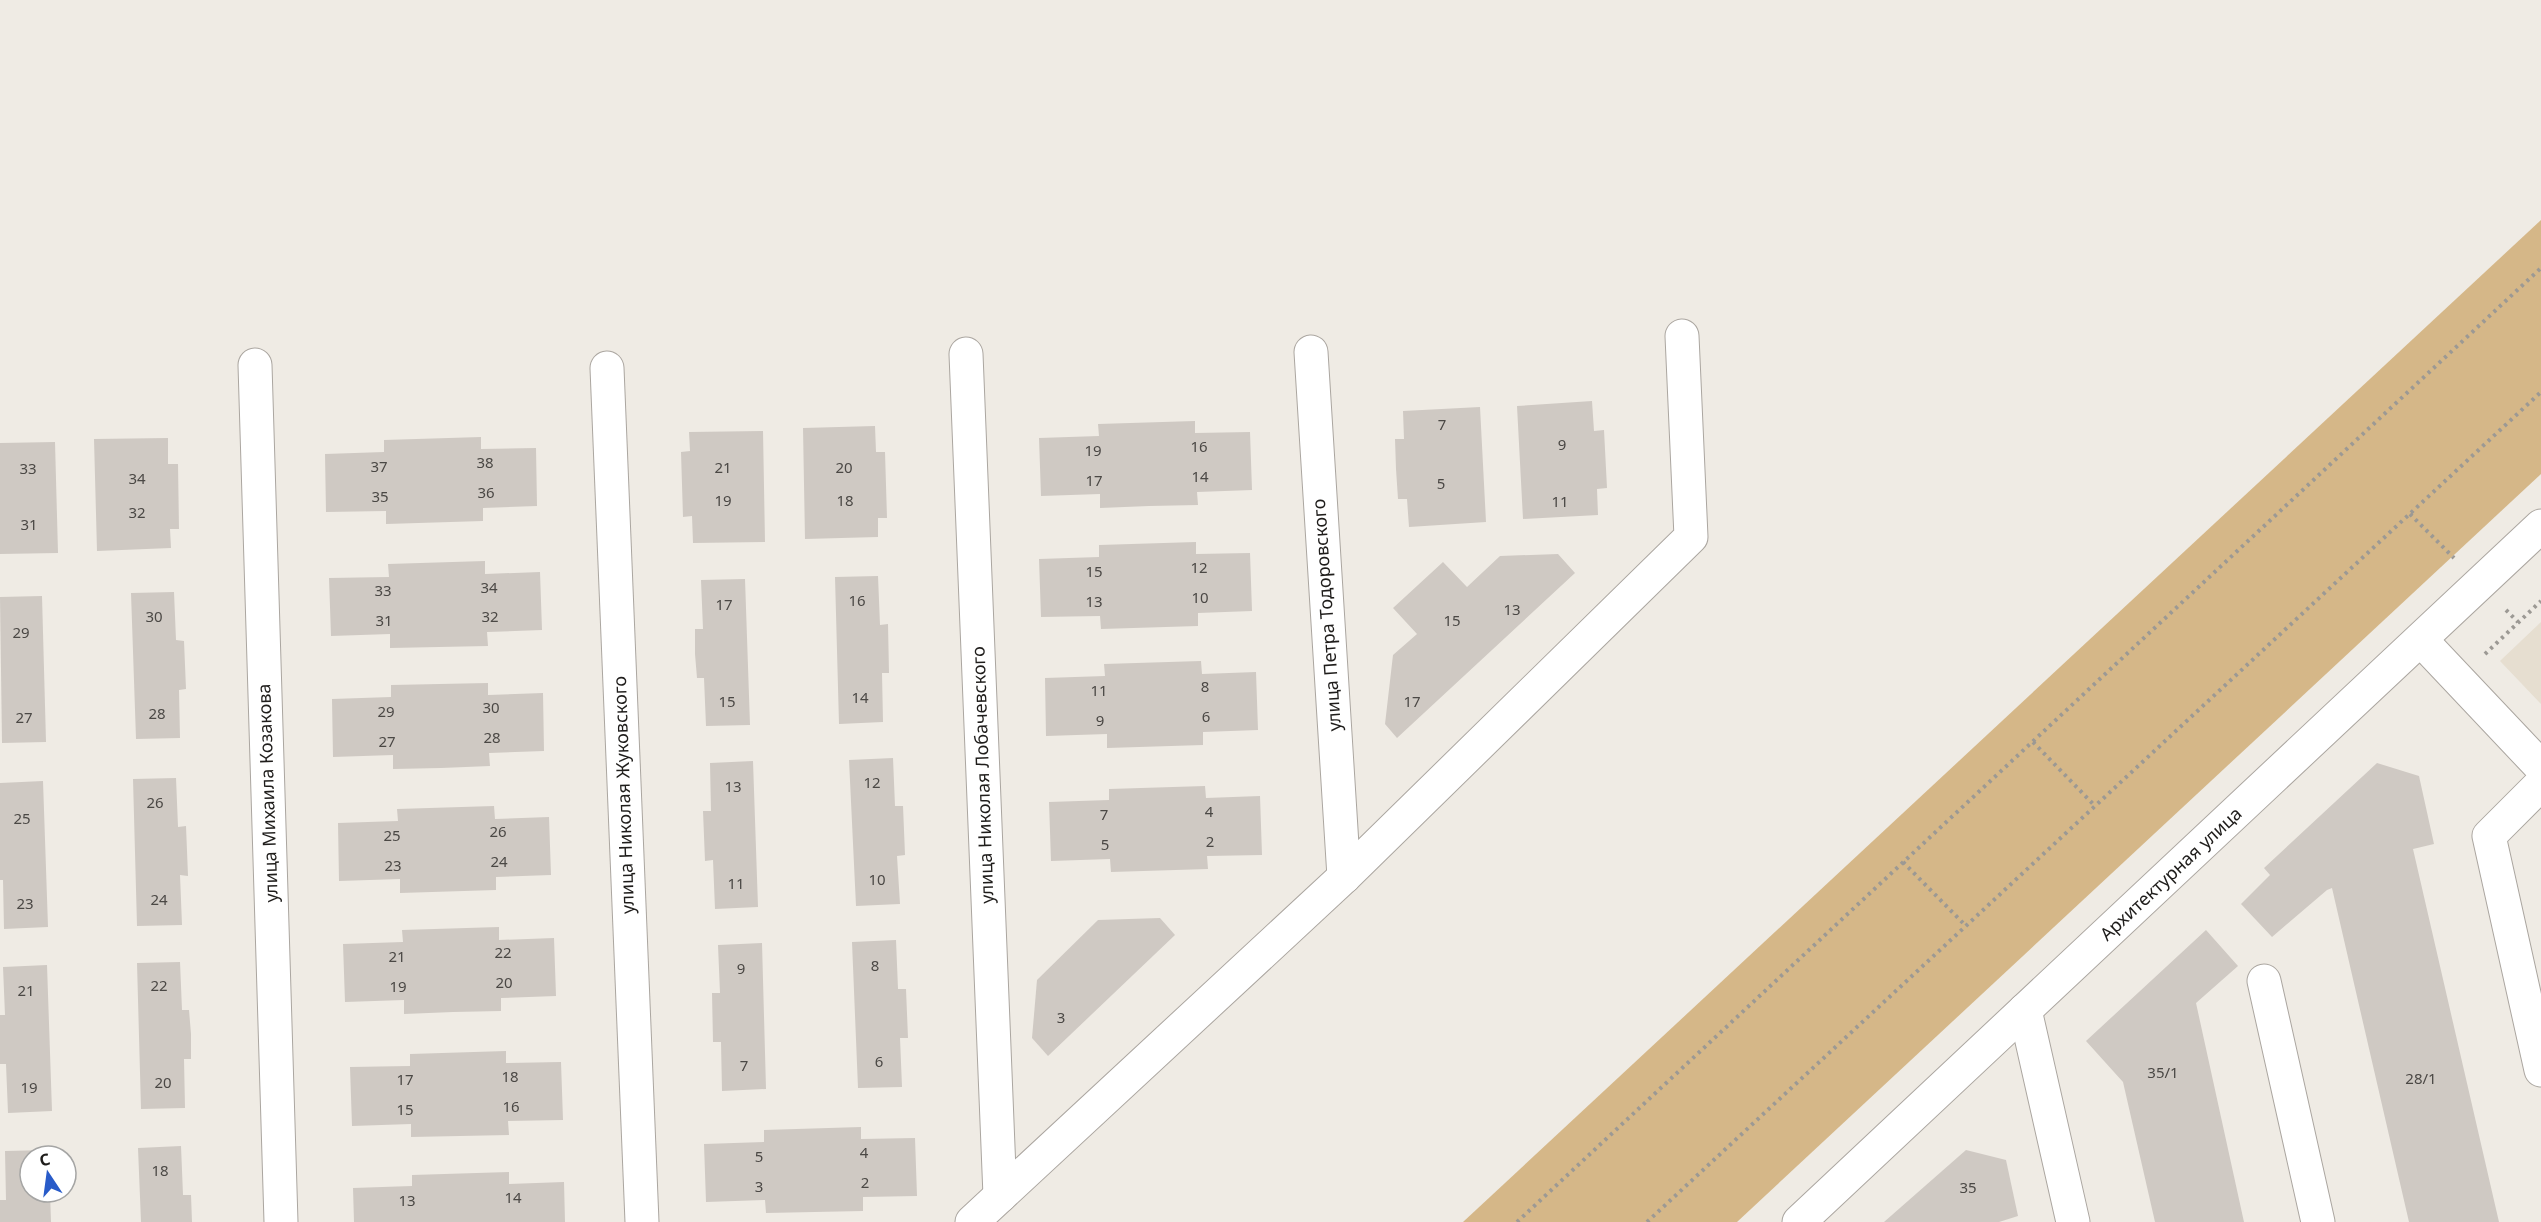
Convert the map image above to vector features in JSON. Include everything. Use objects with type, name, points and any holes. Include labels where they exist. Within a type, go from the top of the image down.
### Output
[{"type":"street","points":[[972,1222],[1344,877],[1691,537],[1682,336]]},
{"type":"street","name":"улица Петра Тодоровского","points":[[1311,352],[1344,877]]},
{"type":"street","name":"улица Николая Лобачевского","points":[[966,354],[1000,1196]]},
{"type":"street","name":"улица Михаила Козакова","points":[[255,365],[281,1222]]},
{"type":"street","name":"улица Николая Жуковского","points":[[607,368],[642,1222]]},
{"type":"street","name":"Архитектурная улица","points":[[1799,1222],[2541,526]]},
{"type":"street","points":[[2421,640],[2541,767]]},
{"type":"street","points":[[2541,784],[2489,836],[2541,1070]]},
{"type":"street","points":[[2264,981],[2318,1222]]},
{"type":"street","points":[[2025,1010],[2073,1222]]},
{"type":"path","points":[[1517,1222],[2541,268]]},
{"type":"path","points":[[1647,1222],[2541,392]]},
{"type":"path","points":[[2458,679],[2541,601]]},
{"type":"path","points":[[2033,741],[2095,806]]},
{"type":"path","points":[[1903,862],[1966,926]]},
{"type":"shaded area","points":[[2541,220],[2541,474],[1737,1222],[1463,1222]]},
{"type":"shaded area","points":[[2541,622],[2541,704],[2500,661]]},
{"type":"building","points":[[1592,401],[1594,431],[1604,430],[1607,488],[1597,489],[1598,515],[1523,519],[1517,406]]},
{"type":"building","points":[[1480,407],[1486,522],[1409,527],[1407,499],[1398,499],[1396,469],[1395,439],[1404,439],[1403,411]]},
{"type":"building","points":[[1195,421],[1195,433],[1250,432],[1252,490],[1197,492],[1198,505],[1100,508],[1100,494],[1041,496],[1039,438],[1099,436],[1098,424]]},
{"type":"building","points":[[875,426],[876,452],[885,452],[887,518],[878,518],[878,537],[805,539],[803,428]]},
{"type":"building","points":[[763,431],[765,542],[693,543],[692,516],[683,517],[681,452],[690,451],[689,432]]},
{"type":"building","points":[[481,437],[481,449],[536,448],[537,506],[483,508],[483,521],[386,524],[386,511],[326,512],[325,454],[384,452],[384,440]]},
{"type":"building","points":[[168,438],[168,464],[178,464],[179,529],[170,529],[171,548],[97,551],[94,439]]},
{"type":"building","points":[[55,442],[58,553],[0,554],[0,443]]},
{"type":"building","points":[[1196,542],[1196,554],[1250,553],[1252,611],[1198,613],[1198,626],[1101,629],[1100,616],[1041,617],[1039,559],[1099,557],[1099,545]]},
{"type":"building","points":[[1558,554],[1575,573],[1397,738],[1385,724],[1393,655],[1417,634],[1393,608],[1443,562],[1467,587],[1500,556]]},
{"type":"building","points":[[485,561],[485,574],[540,572],[542,630],[487,632],[488,646],[390,648],[390,634],[331,636],[329,578],[389,577],[388,564]]},
{"type":"building","points":[[878,576],[880,625],[888,624],[889,673],[882,673],[883,722],[839,724],[835,577]]},
{"type":"building","points":[[745,579],[750,725],[706,726],[704,678],[697,678],[695,654],[695,629],[703,629],[701,580]]},
{"type":"building","points":[[174,592],[176,640],[184,641],[186,689],[179,690],[180,738],[136,739],[131,593]]},
{"type":"building","points":[[42,596],[46,742],[2,743],[0,597]]},
{"type":"building","points":[[1201,661],[1202,674],[1256,672],[1258,730],[1203,732],[1203,745],[1107,748],[1107,734],[1046,736],[1045,678],[1105,676],[1104,664]]},
{"type":"building","points":[[488,683],[488,695],[543,693],[544,751],[489,753],[490,766],[441,768],[393,769],[393,755],[333,757],[332,699],[391,697],[391,685]]},
{"type":"building","points":[[893,758],[895,806],[903,806],[905,855],[897,856],[900,904],[856,906],[849,760]]},
{"type":"building","points":[[753,761],[758,907],[715,909],[713,860],[705,861],[703,811],[711,811],[710,763]]},
{"type":"building","points":[[2377,763],[2419,776],[2434,844],[2413,849],[2499,1222],[2409,1222],[2332,888],[2272,937],[2241,904],[2270,875],[2264,868]]},
{"type":"building","points":[[176,778],[178,827],[186,826],[188,876],[180,875],[182,925],[137,926],[133,779]]},
{"type":"building","points":[[43,781],[48,927],[4,929],[3,880],[0,880],[0,783]]},
{"type":"building","points":[[1205,786],[1206,798],[1260,796],[1262,855],[1207,856],[1208,869],[1111,872],[1110,859],[1051,861],[1049,802],[1109,800],[1109,789]]},
{"type":"building","points":[[494,806],[495,819],[549,817],[551,875],[496,877],[496,890],[400,893],[400,879],[339,881],[338,823],[398,821],[397,809]]},
{"type":"building","points":[[1160,918],[1175,935],[1048,1056],[1032,1038],[1037,980],[1098,920]]},
{"type":"building","points":[[499,927],[499,940],[554,938],[556,996],[501,998],[501,1011],[404,1014],[404,1000],[345,1002],[343,944],[403,942],[402,930]]},
{"type":"building","points":[[2206,930],[2238,966],[2196,1003],[2244,1222],[2155,1222],[2123,1082],[2086,1041]]},
{"type":"building","points":[[896,940],[898,989],[906,989],[908,1038],[900,1038],[902,1087],[858,1088],[852,942]]},
{"type":"building","points":[[762,943],[766,1089],[722,1091],[721,1042],[713,1042],[712,993],[720,993],[718,945]]},
{"type":"building","points":[[180,962],[182,1010],[189,1010],[191,1034],[191,1059],[184,1059],[185,1108],[141,1109],[137,963]]},
{"type":"building","points":[[47,965],[52,1111],[8,1113],[6,1064],[0,1064],[0,1015],[5,1015],[3,967]]},
{"type":"building","points":[[506,1051],[506,1063],[561,1062],[563,1120],[508,1121],[509,1135],[411,1137],[411,1124],[352,1126],[350,1067],[410,1066],[410,1054]]},
{"type":"building","points":[[861,1127],[861,1139],[915,1138],[917,1196],[863,1197],[863,1211],[766,1213],[765,1200],[706,1202],[704,1144],[764,1142],[764,1130]]},
{"type":"building","points":[[181,1146],[183,1195],[191,1195],[192,1222],[141,1222],[138,1148]]},
{"type":"building","points":[[1966,1150],[2006,1160],[2018,1216],[1999,1222],[1884,1222]]},
{"type":"building","points":[[5,1151],[18,1151],[18,1204],[50,1204],[51,1222],[0,1222],[0,1200],[6,1200]]},
{"type":"building","points":[[509,1172],[509,1184],[564,1182],[565,1222],[354,1222],[353,1188],[412,1186],[412,1175]]}]
